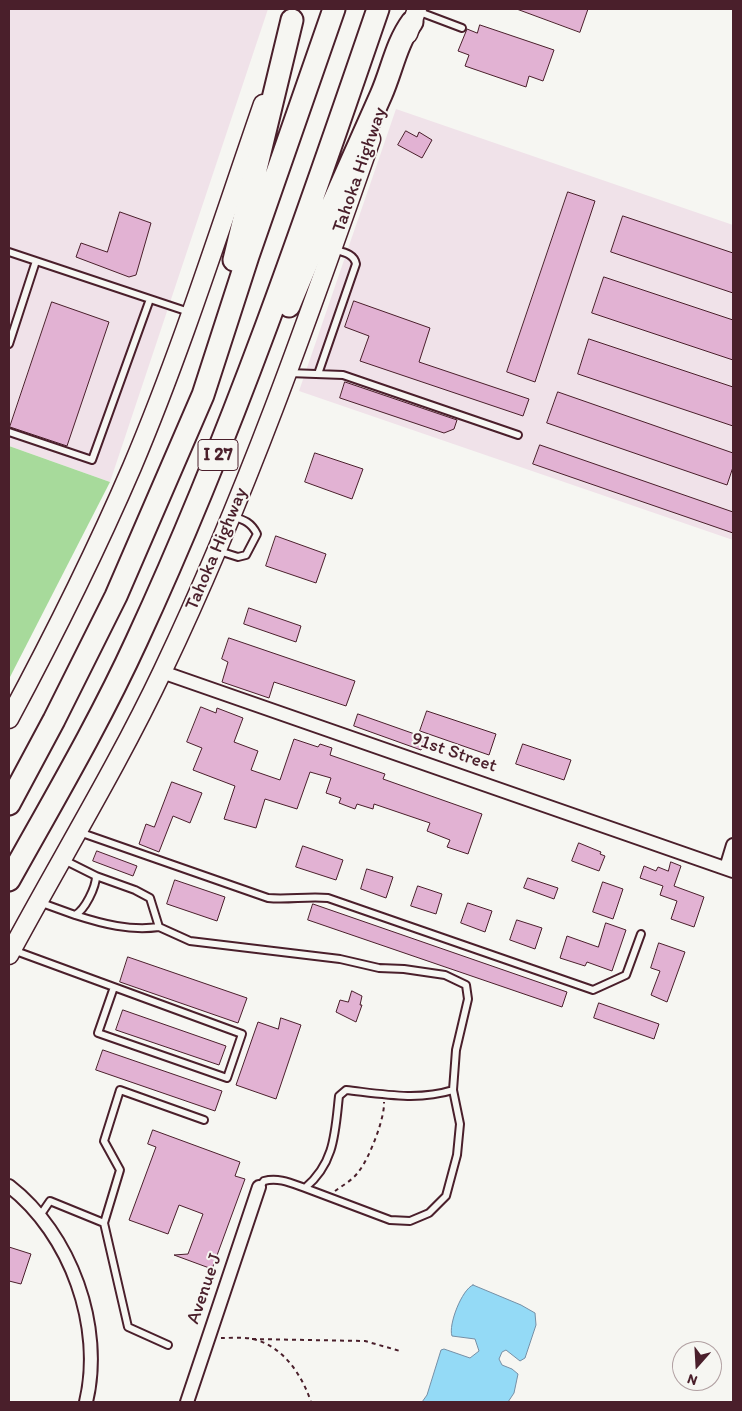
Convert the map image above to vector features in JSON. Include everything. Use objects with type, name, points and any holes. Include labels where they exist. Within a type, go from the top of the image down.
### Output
[{"type":"highway","name":"I 27","points":[[9,804],[54,720],[116,596],[197,408],[334,9]]},
{"type":"highway","name":"Tahoka Highway","points":[[9,880],[102,713],[144,624],[220,450],[271,316],[378,9]]},
{"type":"highway","points":[[197,408],[294,14]]},
{"type":"highway","points":[[220,450],[283,321],[314,244],[382,94],[401,37],[415,14]]},
{"type":"main road","points":[[9,719],[58,627],[132,468],[190,313],[294,14]]},
{"type":"main road","name":"Tahoka Highway","points":[[10,952],[162,672],[216,550],[264,438],[415,14]]},
{"type":"street","name":"91st Street","points":[[162,672],[729,869]]},
{"type":"street","points":[[729,869],[733,845]]},
{"type":"street","points":[[9,1186],[39,1217],[69,1267],[78,1286],[88,1324],[92,1355],[86,1402]]},
{"type":"street","name":"Avenue J","points":[[187,1402],[259,1187]]},
{"type":"lane","points":[[415,14],[462,28]]},
{"type":"lane","points":[[318,374],[356,264],[355,259],[350,255],[332,249]]},
{"type":"lane","points":[[9,252],[190,313]]},
{"type":"lane","points":[[9,344],[36,261]]},
{"type":"lane","points":[[9,432],[92,460],[150,299]]},
{"type":"lane","points":[[287,373],[343,375],[518,435]]},
{"type":"lane","points":[[216,550],[238,557],[246,555],[254,543],[257,534],[249,522],[230,516]]},
{"type":"lane","points":[[77,831],[268,898],[279,899],[307,896],[328,898],[593,990],[626,975],[641,934]]},
{"type":"lane","points":[[62,859],[96,876],[135,890],[150,898],[159,927]]},
{"type":"lane","points":[[75,915],[80,912],[96,882],[96,876]]},
{"type":"lane","points":[[38,902],[113,926],[140,929],[159,927],[190,942],[340,958],[379,968],[445,975],[466,985],[468,999],[456,1050],[453,1090],[460,1124],[457,1155],[446,1196],[428,1213],[410,1221],[390,1220],[286,1181],[264,1180],[259,1187]]},
{"type":"lane","points":[[10,952],[114,987],[242,1034],[227,1078],[98,1033],[114,987]]},
{"type":"lane","points":[[168,1345],[128,1328],[104,1223],[120,1170],[104,1141],[120,1090],[204,1120]]},
{"type":"lane","points":[[305,1188],[319,1176],[334,1143],[338,1096],[346,1090],[405,1096],[437,1095],[453,1090]]},
{"type":"lane","points":[[39,1217],[50,1201],[104,1223]]},
{"type":"path","points":[[321,1195],[335,1191],[349,1181],[363,1165],[383,1113],[384,1103],[380,1094]]},
{"type":"path","points":[[209,1337],[365,1341],[400,1351]]},
{"type":"path","points":[[252,1339],[269,1345],[279,1352],[299,1375],[311,1402]]},
{"type":"shaded area","points":[[9,9],[268,9],[110,482],[9,446]]},
{"type":"shaded area","points":[[396,109],[733,225],[733,540],[299,391]]},
{"type":"green space","points":[[9,446],[110,482],[9,679]]},
{"type":"water","points":[[473,1285],[521,1305],[535,1313],[536,1325],[525,1358],[520,1361],[506,1350],[502,1352],[499,1359],[502,1365],[518,1374],[514,1393],[508,1402],[422,1402],[427,1395],[441,1350],[444,1349],[470,1358],[479,1351],[475,1339],[452,1336],[451,1331],[460,1300]]},
{"type":"building","points":[[517,9],[588,9],[580,32]]},
{"type":"building","points":[[480,25],[554,50],[543,81],[529,76],[526,87],[465,66],[469,55],[458,51],[467,29],[477,33]]},
{"type":"building","points":[[406,131],[417,137],[419,132],[432,140],[422,158],[398,145]]},
{"type":"building","points":[[568,192],[595,201],[535,382],[507,372]]},
{"type":"building","points":[[120,212],[151,223],[136,275],[129,277],[76,257],[81,243],[107,252]]},
{"type":"building","points":[[623,216],[733,253],[733,293],[611,252]]},
{"type":"building","points":[[604,277],[733,320],[733,360],[592,313]]},
{"type":"building","points":[[354,301],[430,328],[419,362],[529,399],[523,416],[360,361],[369,336],[345,327]]},
{"type":"building","points":[[52,302],[109,322],[67,446],[10,427]]},
{"type":"building","points":[[589,339],[733,387],[733,426],[578,374]]},
{"type":"building","points":[[345,382],[457,420],[454,429],[444,433],[340,398]]},
{"type":"building","points":[[558,392],[733,453],[733,467],[727,485],[547,423]]},
{"type":"building","points":[[540,445],[733,512],[733,533],[533,464]]},
{"type":"building","points":[[315,453],[363,469],[352,499],[305,482]]},
{"type":"building","points":[[276,536],[326,554],[316,583],[266,566]]},
{"type":"building","points":[[249,608],[301,626],[296,642],[244,624]]},
{"type":"building","points":[[229,638],[355,681],[346,706],[274,682],[269,698],[222,682],[228,662],[222,659]]},
{"type":"building","points":[[201,707],[216,713],[217,708],[243,718],[234,742],[258,751],[251,770],[280,780],[294,739],[318,747],[320,744],[332,748],[330,755],[385,774],[383,779],[482,814],[468,854],[447,847],[450,840],[427,831],[430,823],[374,804],[373,809],[357,804],[355,809],[339,803],[341,798],[326,793],[331,778],[310,772],[297,809],[265,799],[256,828],[224,819],[235,786],[193,770],[202,748],[187,742]]},
{"type":"building","points":[[427,711],[496,734],[489,755],[420,731]]},
{"type":"building","points":[[358,714],[426,738],[421,750],[354,726]]},
{"type":"building","points":[[523,744],[571,760],[564,780],[516,764]]},
{"type":"building","points":[[172,782],[202,793],[190,823],[173,816],[159,852],[139,844],[146,824],[154,827]]},
{"type":"building","points":[[579,843],[601,852],[600,854],[605,856],[599,871],[572,861]]},
{"type":"building","points":[[303,846],[343,860],[336,880],[296,867]]},
{"type":"building","points":[[97,851],[137,866],[133,876],[93,861]]},
{"type":"building","points":[[671,862],[681,866],[674,886],[704,897],[694,927],[671,919],[677,901],[660,895],[663,886],[640,878],[644,866],[656,871],[658,867],[668,871]]},
{"type":"building","points":[[367,869],[393,877],[386,898],[361,889]]},
{"type":"building","points":[[528,878],[558,888],[554,899],[524,888]]},
{"type":"building","points":[[175,880],[225,897],[217,921],[167,904]]},
{"type":"building","points":[[603,882],[623,889],[613,919],[593,912]]},
{"type":"building","points":[[418,886],[442,894],[436,914],[411,906]]},
{"type":"building","points":[[468,903],[492,911],[485,932],[461,923]]},
{"type":"building","points":[[313,904],[567,992],[562,1007],[308,920]]},
{"type":"building","points":[[517,920],[542,928],[535,949],[510,940]]},
{"type":"building","points":[[606,923],[626,930],[612,971],[587,962],[585,966],[560,958],[567,936],[598,947]]},
{"type":"building","points":[[659,943],[685,952],[667,1002],[651,995],[660,971],[651,968]]},
{"type":"building","points":[[128,957],[247,998],[238,1023],[120,982]]},
{"type":"building","points":[[352,991],[362,996],[360,1005],[362,1005],[356,1022],[336,1012],[340,1000],[348,1002]]},
{"type":"building","points":[[599,1003],[659,1024],[654,1039],[594,1018]]},
{"type":"building","points":[[123,1010],[226,1046],[219,1065],[116,1030]]},
{"type":"building","points":[[281,1018],[301,1025],[276,1099],[236,1085],[258,1022],[278,1029]]},
{"type":"building","points":[[103,1050],[222,1091],[215,1111],[96,1070]]},
{"type":"building","points":[[153,1130],[240,1162],[235,1176],[245,1179],[212,1269],[174,1255],[188,1254],[203,1214],[179,1205],[168,1234],[129,1220],[156,1147],[148,1144]]},
{"type":"building","points":[[9,1247],[31,1254],[21,1284],[9,1281]]}]
